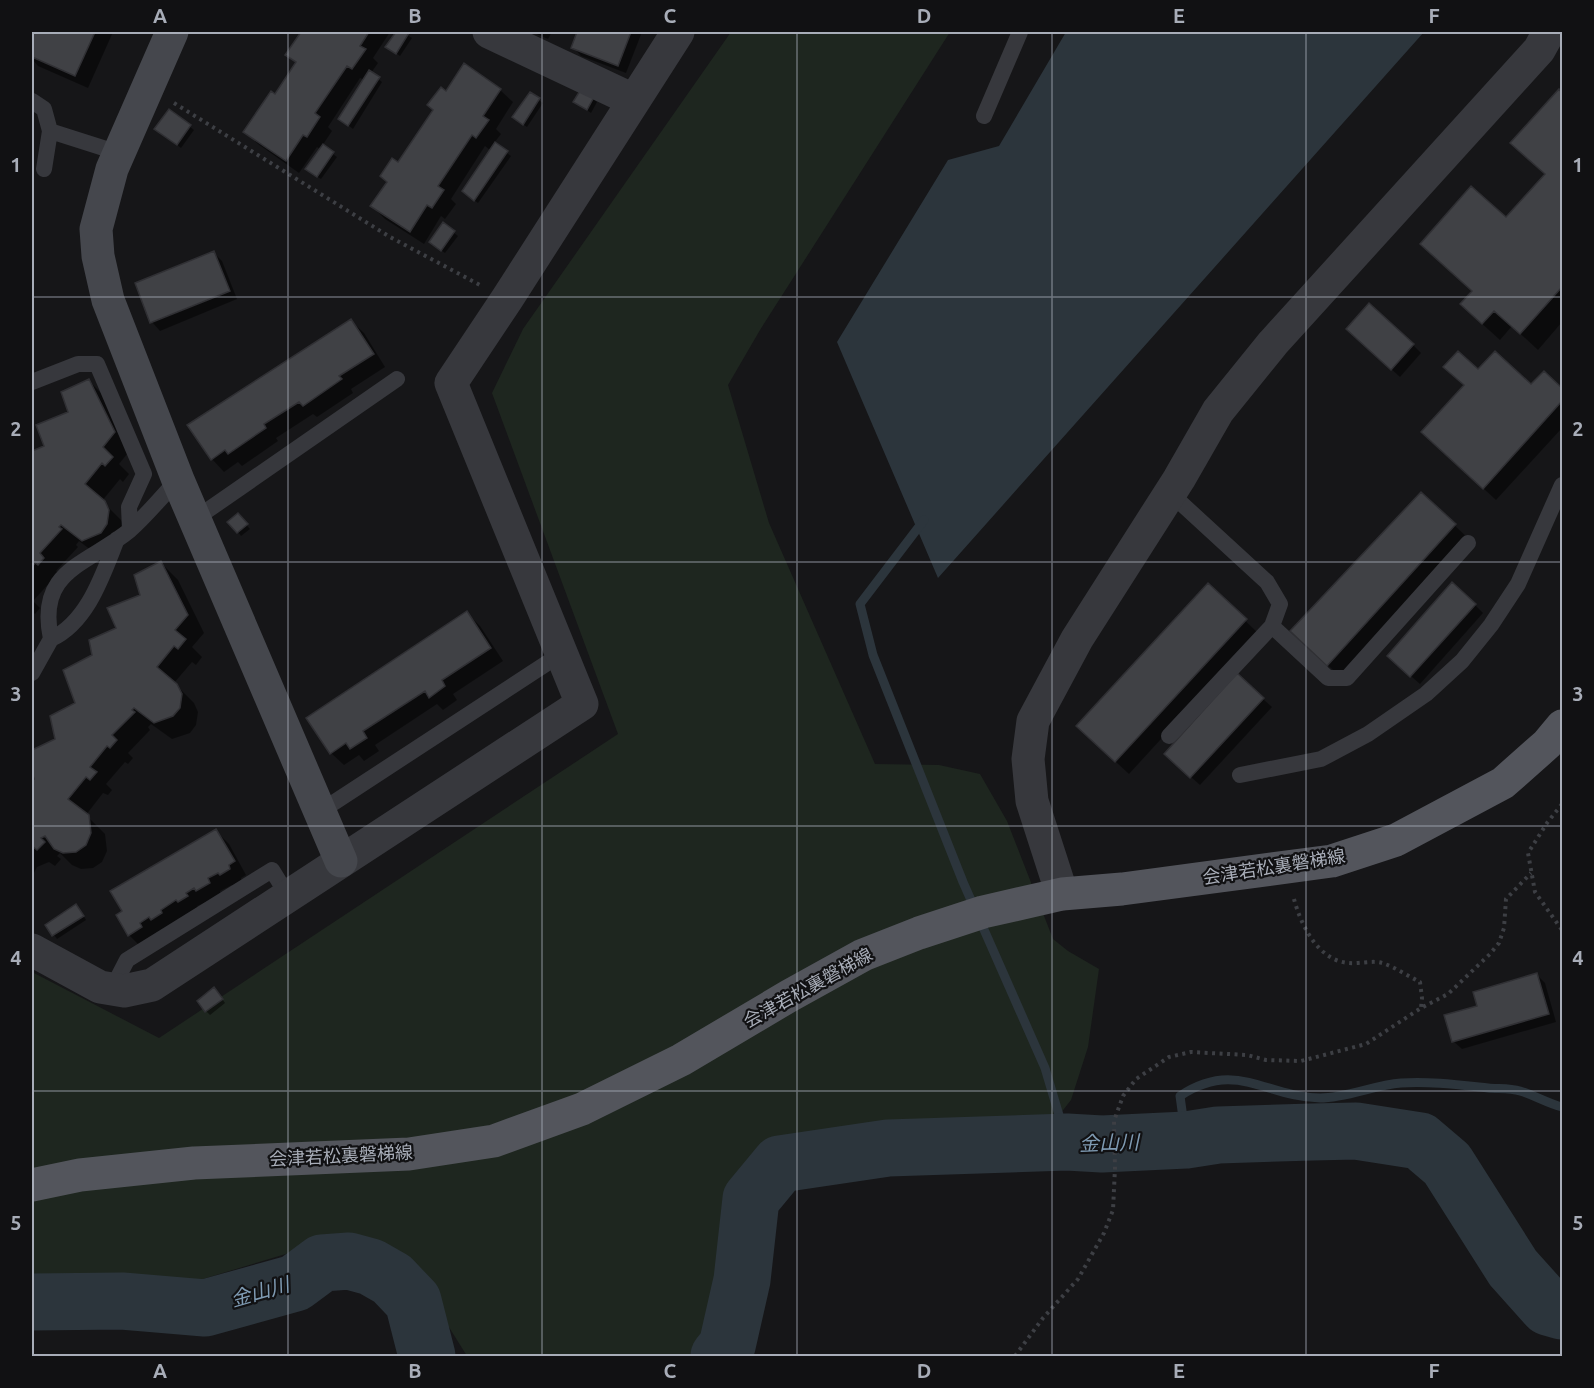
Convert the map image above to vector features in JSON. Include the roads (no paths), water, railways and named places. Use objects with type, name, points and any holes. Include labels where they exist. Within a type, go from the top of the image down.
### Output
[{"type":"main road","name":"会津若松裏磐梯線","points":[[32,1185],[80,1175],[194,1163],[409,1154],[494,1141],[582,1108],[681,1060],[863,955],[920,933],[983,912],[1062,894],[1122,889],[1332,861],[1396,840],[1503,783],[1547,744],[1563,726]]},
{"type":"street","points":[[172,32],[119,153],[104,196],[96,229],[98,256],[108,300],[178,480],[341,861]]},
{"type":"street","points":[[489,32],[633,100]]},
{"type":"street","points":[[32,950],[99,987],[124,991],[152,984],[582,704],[451,383],[678,32]]},
{"type":"street","points":[[1062,894],[1032,801],[1028,759],[1033,721],[1077,639],[1170,493],[1218,411],[1273,342],[1539,50],[1549,32]]},
{"type":"lane","points":[[984,116],[1020,32]]},
{"type":"lane","points":[[32,101],[44,109],[50,131],[45,169]]},
{"type":"lane","points":[[50,131],[119,153]]},
{"type":"lane","points":[[32,673],[51,639],[59,636],[78,619],[123,534],[129,507],[144,474],[98,364],[78,364],[34,384]]},
{"type":"lane","points":[[195,519],[397,379]]},
{"type":"lane","points":[[51,639],[47,621],[59,579],[74,566],[123,534],[178,480]]},
{"type":"lane","points":[[1240,775],[1321,759],[1368,734],[1426,694],[1462,661],[1491,625],[1518,584],[1563,485]]},
{"type":"lane","points":[[1168,736],[1272,626],[1280,604],[1267,582],[1170,493]]},
{"type":"lane","points":[[1272,626],[1328,678],[1347,678],[1468,543]]},
{"type":"lane","points":[[321,812],[561,654]]},
{"type":"waterway","points":[[924,520],[860,604],[873,655],[963,882],[1045,1068],[1067,1142]]},
{"type":"waterway","points":[[1186,1140],[1180,1096],[1200,1085],[1218,1081],[1234,1080],[1300,1096],[1320,1098],[1401,1083],[1444,1084],[1516,1090],[1562,1107]]},
{"type":"waterway","name":"金山川","points":[[719,1356],[727,1346],[742,1280],[751,1199],[780,1164],[888,1148],[1067,1142],[1102,1144],[1186,1140],[1218,1135],[1356,1131],[1420,1141],[1447,1164],[1513,1268],[1548,1307],[1562,1311]]},
{"type":"waterway","name":"金山川","points":[[32,1302],[122,1301],[205,1308],[295,1283],[322,1263],[349,1261],[371,1267],[392,1279],[413,1301],[427,1356]]}]
